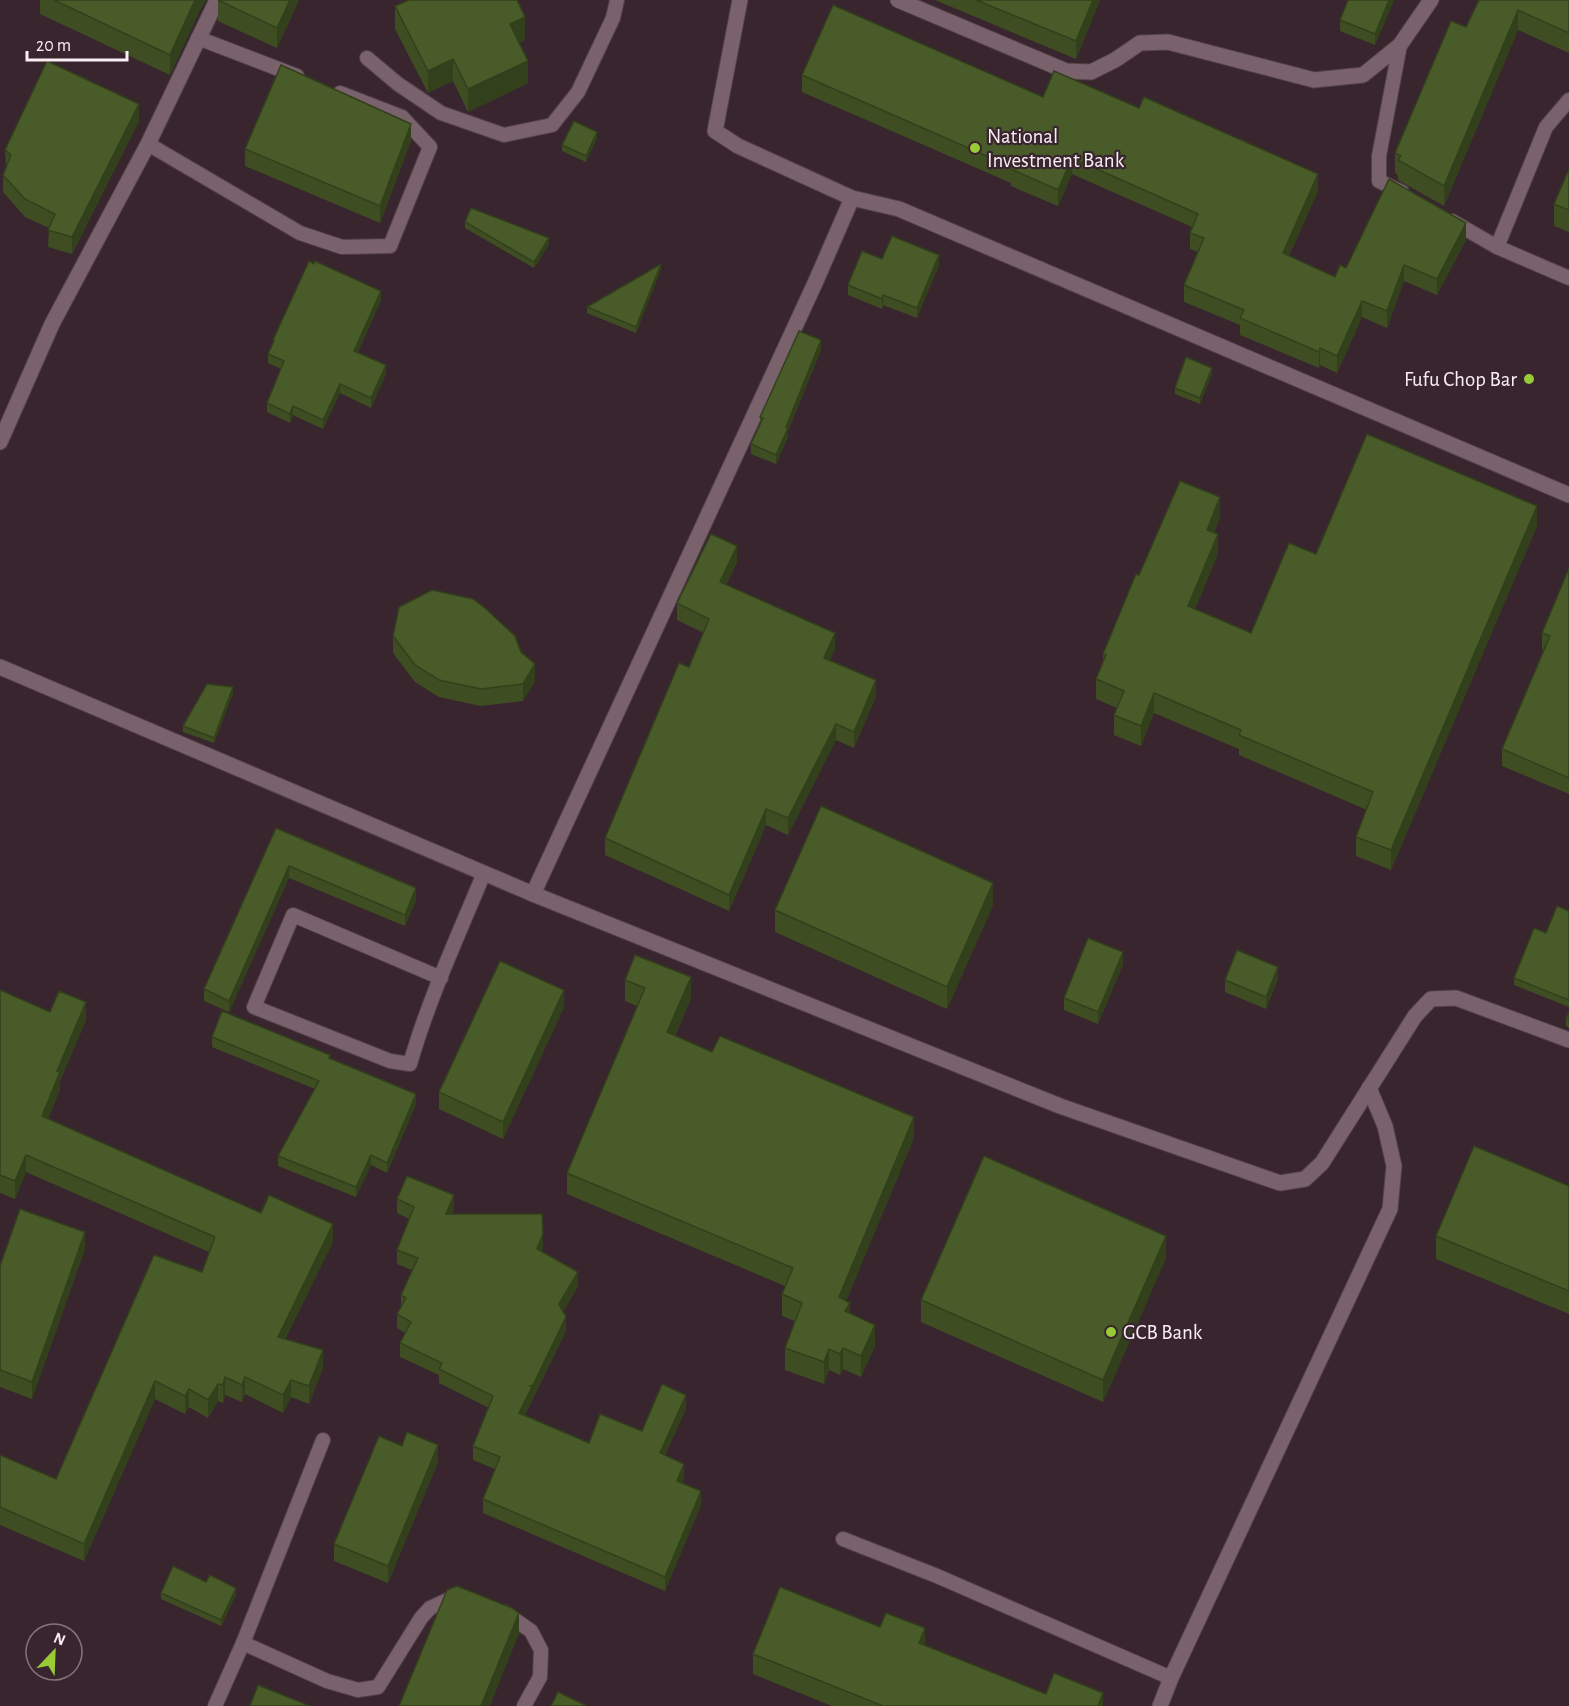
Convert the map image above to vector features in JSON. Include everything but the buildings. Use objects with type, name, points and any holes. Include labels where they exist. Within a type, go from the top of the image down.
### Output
[{"type":"street","points":[[0,442],[52,324],[148,144],[217,0]]},
{"type":"street","points":[[740,0],[715,130],[738,146],[852,198],[899,209],[1569,495]]},
{"type":"street","points":[[898,0],[1066,71],[1091,72],[1115,60],[1140,43],[1168,42],[1314,80],[1363,75],[1400,45],[1431,0]]},
{"type":"street","points":[[532,894],[852,198]]},
{"type":"street","points":[[0,667],[532,894],[1060,1106],[1280,1183],[1305,1179],[1322,1163],[1415,1016],[1431,999],[1456,998],[1569,1040]]},
{"type":"street","points":[[1160,1706],[1390,1209],[1394,1166],[1385,1126],[1369,1088]]},
{"type":"lane","points":[[367,58],[398,84],[441,113],[504,135],[552,125],[578,92],[613,18],[617,0]]},
{"type":"lane","points":[[198,38],[305,79]]},
{"type":"lane","points":[[1400,45],[1378,156],[1379,182],[1411,196]]},
{"type":"lane","points":[[148,144],[300,233],[342,247],[390,246],[430,147],[402,117],[327,88]]},
{"type":"lane","points":[[1497,247],[1546,127],[1569,100]]},
{"type":"lane","points":[[1439,213],[1497,247],[1569,278]]},
{"type":"lane","points":[[441,978],[293,915],[254,1007],[390,1060],[410,1064],[420,1030],[484,873]]},
{"type":"lane","points":[[215,1706],[243,1643],[323,1440]]},
{"type":"lane","points":[[843,1539],[937,1576],[1171,1678]]},
{"type":"lane","points":[[243,1643],[327,1681],[358,1690],[378,1687],[429,1608],[462,1594],[473,1599]]},
{"type":"lane","points":[[495,1608],[531,1631],[541,1650],[540,1677],[524,1706]]},
{"type":"place","name":"National Investment Bank","points":[[975,148]]},
{"type":"place","name":"Fufu Chop Bar","points":[[1529,379]]},
{"type":"place","name":"GCB Bank","points":[[1111,1332]]}]
